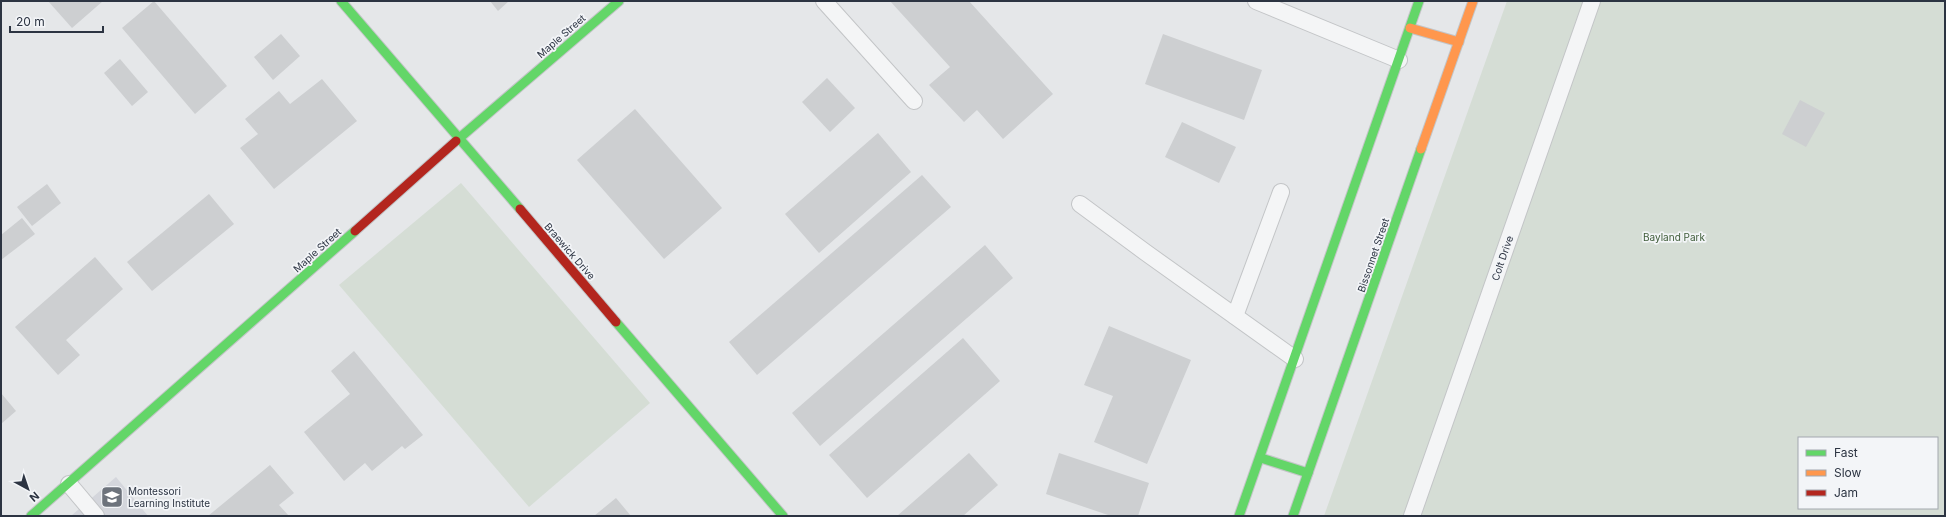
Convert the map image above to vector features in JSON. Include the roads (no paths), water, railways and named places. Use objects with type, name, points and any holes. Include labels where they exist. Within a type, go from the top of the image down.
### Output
[{"type":"street","name":"Braewick Drive","points":[[341,1],[783,516]]},
{"type":"street","name":"Maple Street","points":[[31,516],[459,139],[619,1]]},
{"type":"street","points":[[1239,516],[1261,458],[1419,1]]},
{"type":"street","name":"Bissonnet Street","points":[[1293,516],[1473,1]]},
{"type":"street","points":[[1410,28],[1459,42]]},
{"type":"street","points":[[1261,458],[1308,473]]},
{"type":"lane","points":[[824,1],[914,101]]},
{"type":"lane","points":[[1256,1],[1399,60]]},
{"type":"lane","name":"Colt Drive","points":[[1412,516],[1592,1]]},
{"type":"lane","points":[[1235,316],[1280,192]]},
{"type":"lane","points":[[1080,204],[1295,359]]},
{"type":"lane","points":[[69,484],[96,516]]},
{"type":"place","name":"Montessori Learning Institute","points":[[112,497]]},
{"type":"park label","name":"Bayland Park","points":[[1674,237]]}]
